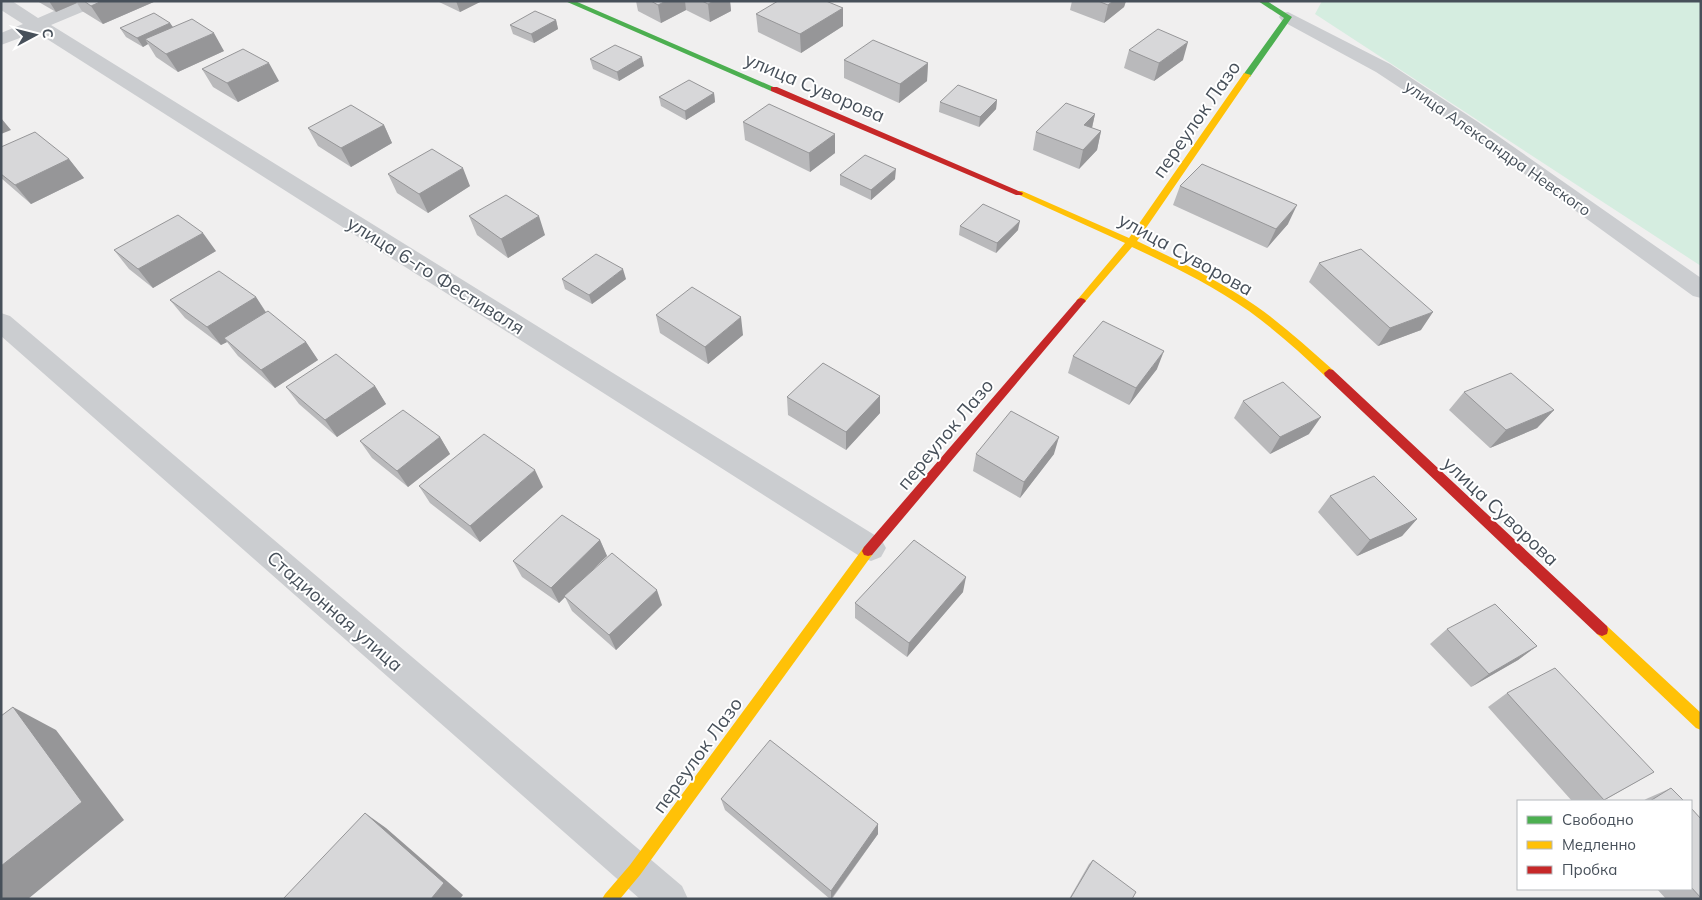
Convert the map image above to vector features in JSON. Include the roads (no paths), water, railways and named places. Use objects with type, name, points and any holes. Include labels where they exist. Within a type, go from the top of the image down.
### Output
[{"type":"street","points":[[1,40],[92,1]]},
{"type":"street","name":"улица Суворова","points":[[568,1],[1132,241],[1226,291],[1291,338],[1701,723]]},
{"type":"street","points":[[1262,1],[1288,17]]},
{"type":"street","name":"улица 6-го Фестиваля","points":[[1,2],[871,548]]},
{"type":"street","name":"переулок Лазо","points":[[610,899],[635,870],[871,548],[1132,241],[1288,17]]},
{"type":"street","name":"улица Александра Невского","points":[[1288,17],[1383,68],[1463,120],[1701,290]]},
{"type":"street","name":"Стадионная улица","points":[[1,322],[669,899]]}]
